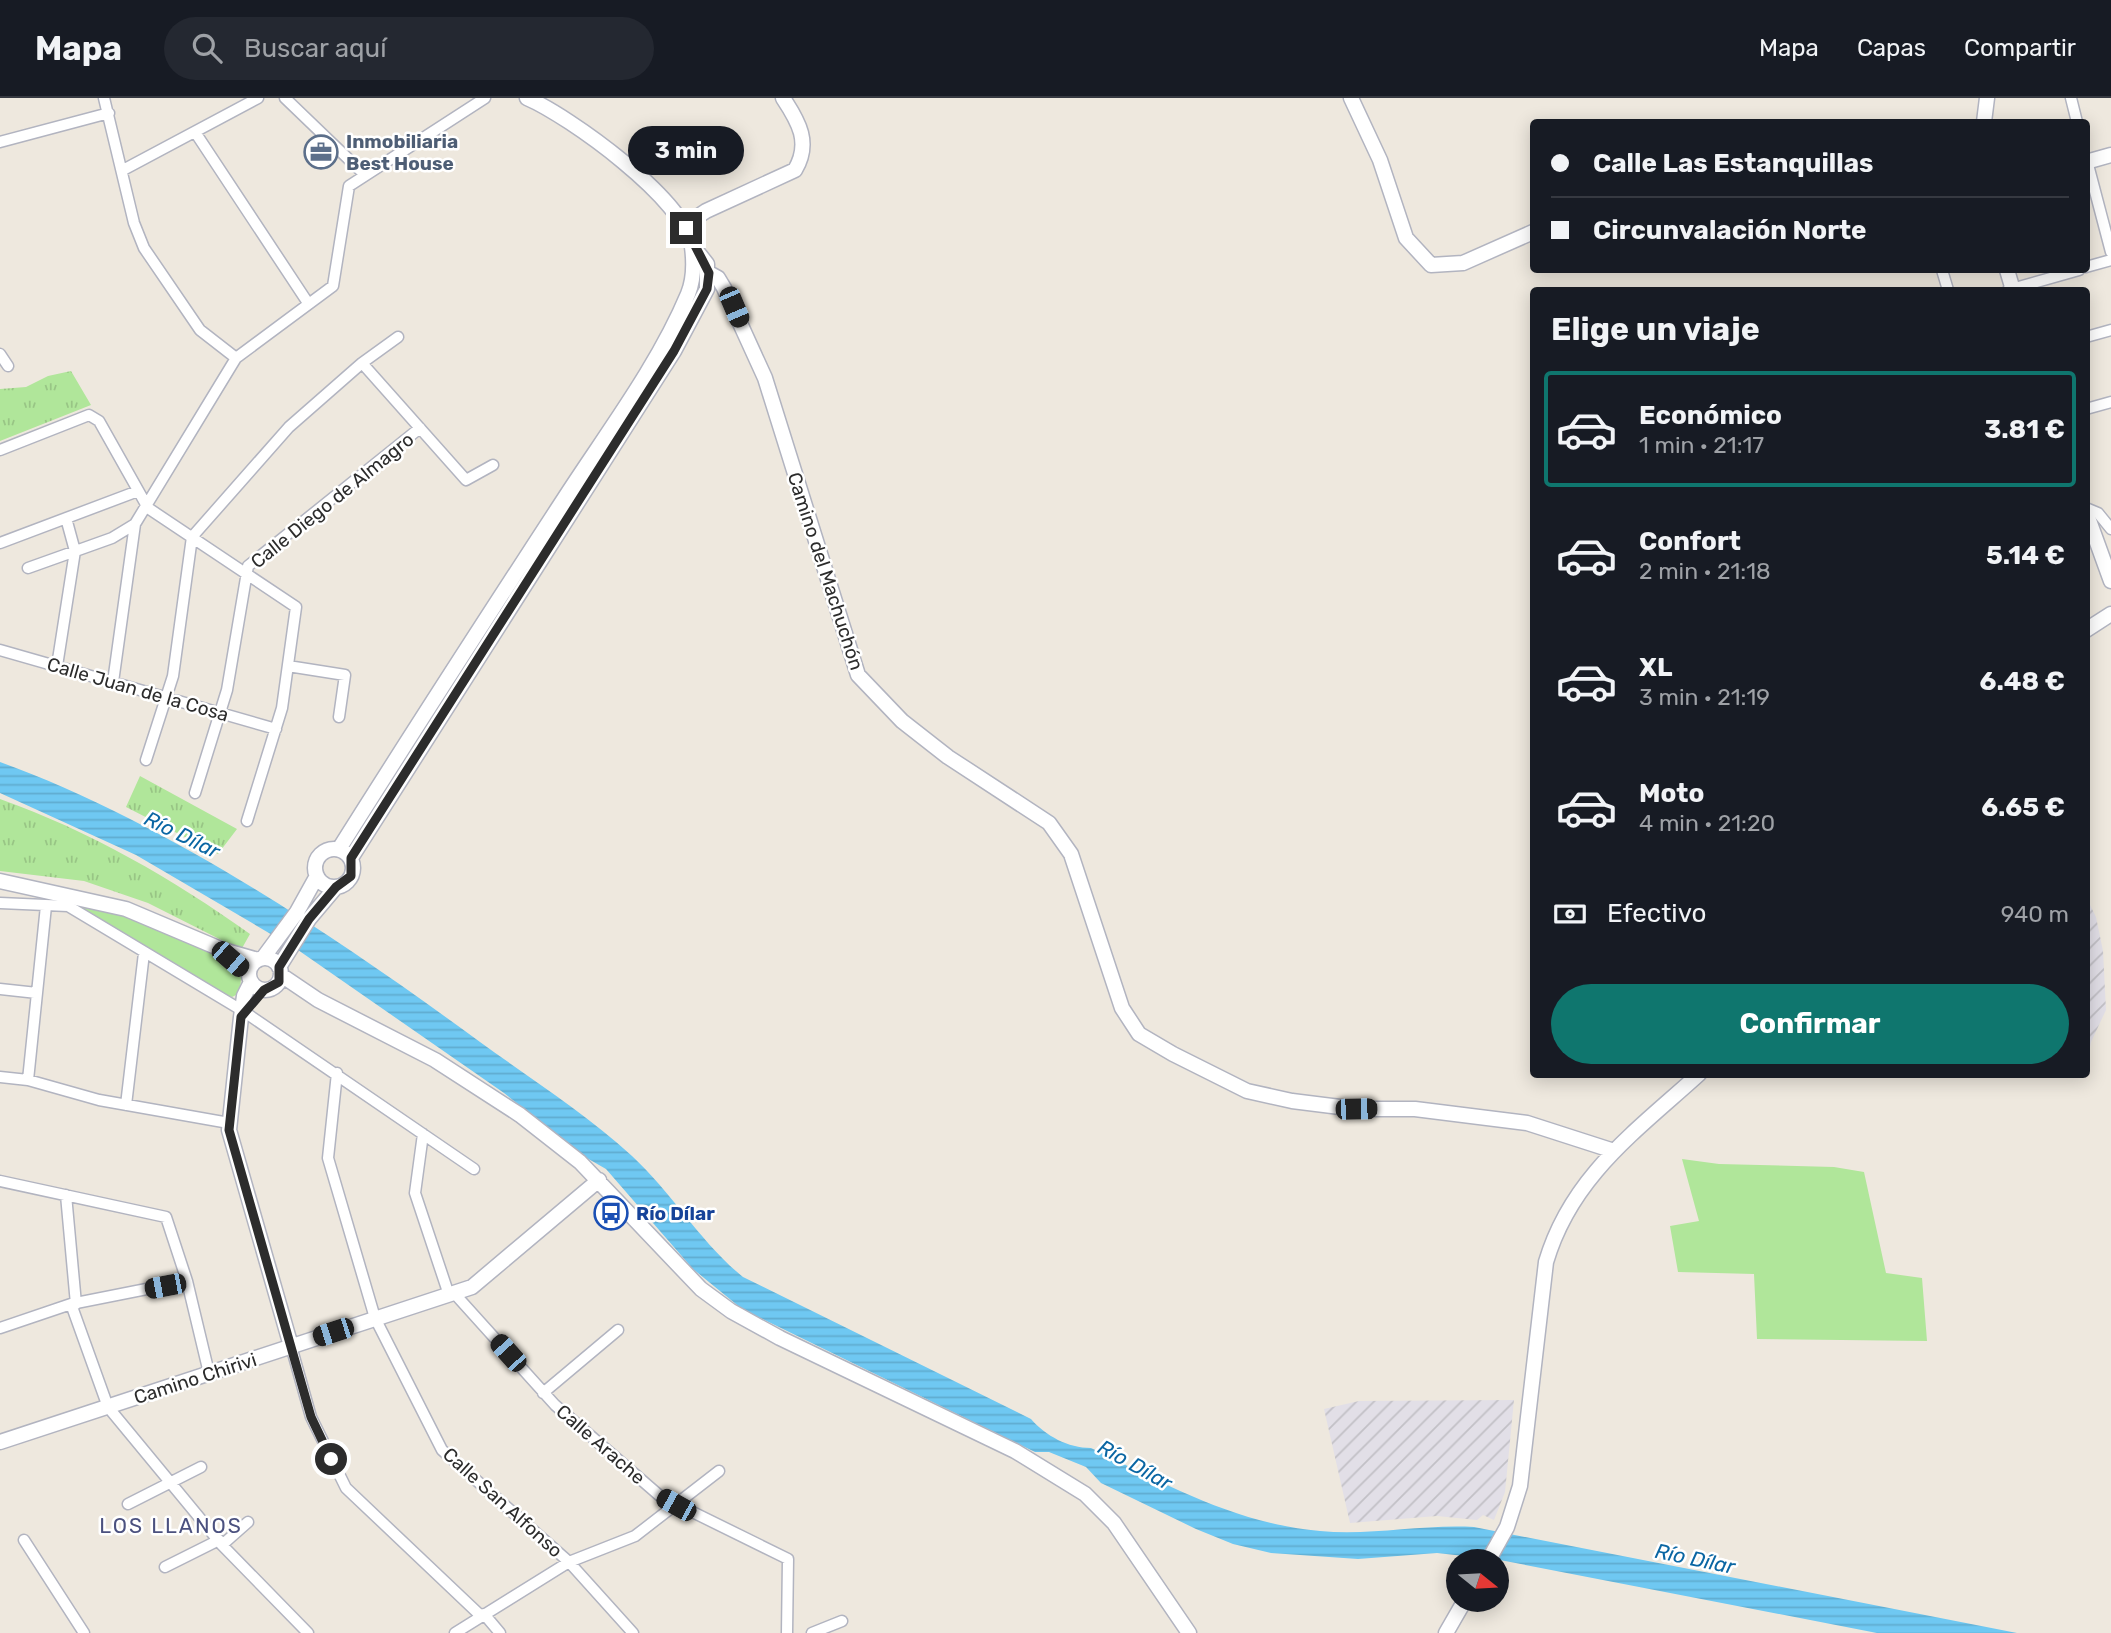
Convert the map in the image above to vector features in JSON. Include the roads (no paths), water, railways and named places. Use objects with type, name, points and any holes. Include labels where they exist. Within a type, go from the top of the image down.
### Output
[{"type":"street","points":[[104,98],[134,223],[144,248],[200,330],[236,358]]},
{"type":"street","points":[[123,170],[258,98]]},
{"type":"street","points":[[285,98],[364,174]]},
{"type":"street","points":[[29,568],[112,538],[135,524],[148,508],[236,358],[333,286],[349,186],[485,98]]},
{"type":"street","points":[[527,98],[572,122],[663,198],[685,225],[691,243],[693,268],[689,292]]},
{"type":"street","points":[[685,225],[706,211],[795,170],[802,155],[802,132],[783,98]]},
{"type":"street","points":[[1351,98],[1380,160],[1406,238],[1431,265],[1463,263],[1530,233]]},
{"type":"street","points":[[1984,119],[1987,98]]},
{"type":"street","points":[[2071,98],[2076,119]]},
{"type":"street","points":[[0,142],[109,113]]},
{"type":"street","points":[[195,132],[309,303]]},
{"type":"street","points":[[2090,159],[2111,155]]},
{"type":"street","points":[[2090,175],[2111,252]]},
{"type":"street","name":"Camino del Machuchón","points":[[691,243],[707,264],[709,273],[718,278],[724,288],[765,378],[858,675],[902,721],[948,757],[1049,823],[1061,837],[1085,891],[1122,1008],[1139,1034],[1247,1091],[1292,1101],[1356,1109],[1415,1109],[1527,1123],[1614,1151]]},
{"type":"street","points":[[2090,266],[2111,260]]},
{"type":"street","points":[[345,853],[674,351],[707,289],[709,273],[701,276],[689,292],[631,396],[345,853],[351,876],[303,916],[284,943],[266,980],[244,996],[229,1123],[311,1417],[346,1488],[500,1633]]},
{"type":"street","points":[[2021,287],[2068,273]]},
{"type":"street","points":[[2090,336],[2111,330]]},
{"type":"street","points":[[146,760],[173,676],[192,537],[289,427],[362,363],[398,337]]},
{"type":"street","points":[[0,354],[8,366]]},
{"type":"street","points":[[362,363],[467,480],[493,466]]},
{"type":"street","points":[[2090,408],[2111,402]]},
{"type":"street","points":[[0,450],[89,415],[99,421],[148,508],[296,607],[276,729],[247,821]]},
{"type":"street","name":"Calle Diego de Almagro","points":[[245,572],[248,566],[419,428]]},
{"type":"street","points":[[0,542],[138,491]]},
{"type":"street","points":[[2090,511],[2098,513],[2111,529]]},
{"type":"street","points":[[57,666],[75,551],[66,518]]},
{"type":"street","points":[[2090,521],[2111,581]]},
{"type":"street","points":[[113,682],[135,524]]},
{"type":"street","points":[[195,793],[227,690],[245,572]]},
{"type":"street","points":[[2090,627],[2111,614]]},
{"type":"street","name":"Calle Juan de la Cosa","points":[[0,650],[276,729]]},
{"type":"street","points":[[288,666],[345,675],[339,717]]},
{"type":"street","points":[[303,916],[317,876],[316,862],[321,854],[345,853]]},
{"type":"street","points":[[317,876],[325,884],[336,887]]},
{"type":"street","points":[[0,881],[126,909],[223,950],[272,960],[266,980]]},
{"type":"street","points":[[0,903],[68,906],[243,1011],[474,1169]]},
{"type":"street","points":[[28,1080],[46,906]]},
{"type":"street","points":[[266,980],[251,966],[284,943]]},
{"type":"street","points":[[223,950],[266,980],[318,1000],[435,1060],[495,1097],[555,1142],[599,1180],[681,1269],[731,1311],[1016,1451],[1085,1494],[1114,1523],[1189,1633]]},
{"type":"street","points":[[126,1105],[145,953]]},
{"type":"street","points":[[0,989],[37,993]]},
{"type":"street","name":"Calle San Alfonso","points":[[337,1073],[328,1158],[375,1318],[442,1450],[569,1562],[633,1633]]},
{"type":"street","points":[[0,1077],[28,1080],[126,1105],[229,1123]]},
{"type":"street","points":[[1495,1549],[1507,1527],[1520,1486],[1546,1262],[1564,1214],[1614,1151],[1695,1078]]},
{"type":"street","name":"Calle Arache","points":[[423,1134],[415,1193],[452,1294],[543,1393],[660,1496],[788,1559],[786,1633]]},
{"type":"street","name":"Camino Chirivi","points":[[0,1442],[472,1287],[599,1180]]},
{"type":"street","points":[[0,1181],[166,1217],[187,1281],[209,1373]]},
{"type":"street","points":[[66,1195],[74,1304],[108,1407],[221,1542],[308,1633]]},
{"type":"street","points":[[0,1328],[74,1304],[187,1281]]},
{"type":"street","points":[[543,1393],[618,1330]]},
{"type":"street","points":[[128,1504],[201,1467]]},
{"type":"street","points":[[455,1633],[569,1562],[635,1536],[719,1471]]},
{"type":"street","points":[[165,1567],[221,1542],[248,1521]]},
{"type":"street","points":[[23,1540],[84,1633]]},
{"type":"street","points":[[1446,1633],[1458,1612]]},
{"type":"street","points":[[811,1633],[842,1621]]},
{"type":"water","points":[[0,762],[125,816],[249,886],[368,963],[596,1126],[647,1171],[713,1249],[743,1277],[1031,1419],[1051,1436],[1066,1443],[1091,1448],[1202,1500],[1259,1520],[1320,1531],[1474,1527],[2017,1633],[1877,1633],[1509,1562],[1509,1549],[1446,1549],[1446,1554],[1358,1559],[1271,1553],[1233,1544],[1196,1529],[1101,1483],[1086,1467],[1049,1452],[1035,1452],[742,1309],[693,1269],[606,1169],[585,1157],[504,1093],[298,950],[136,855],[0,793]]},
{"type":"place","name":"Inmobiliaria Best House","points":[[321,152]]},
{"type":"place","name":"Río Dílar","points":[[611,1213]]},
{"type":"district","name":"LOS LLANOS","points":[[171,1526]]}]
